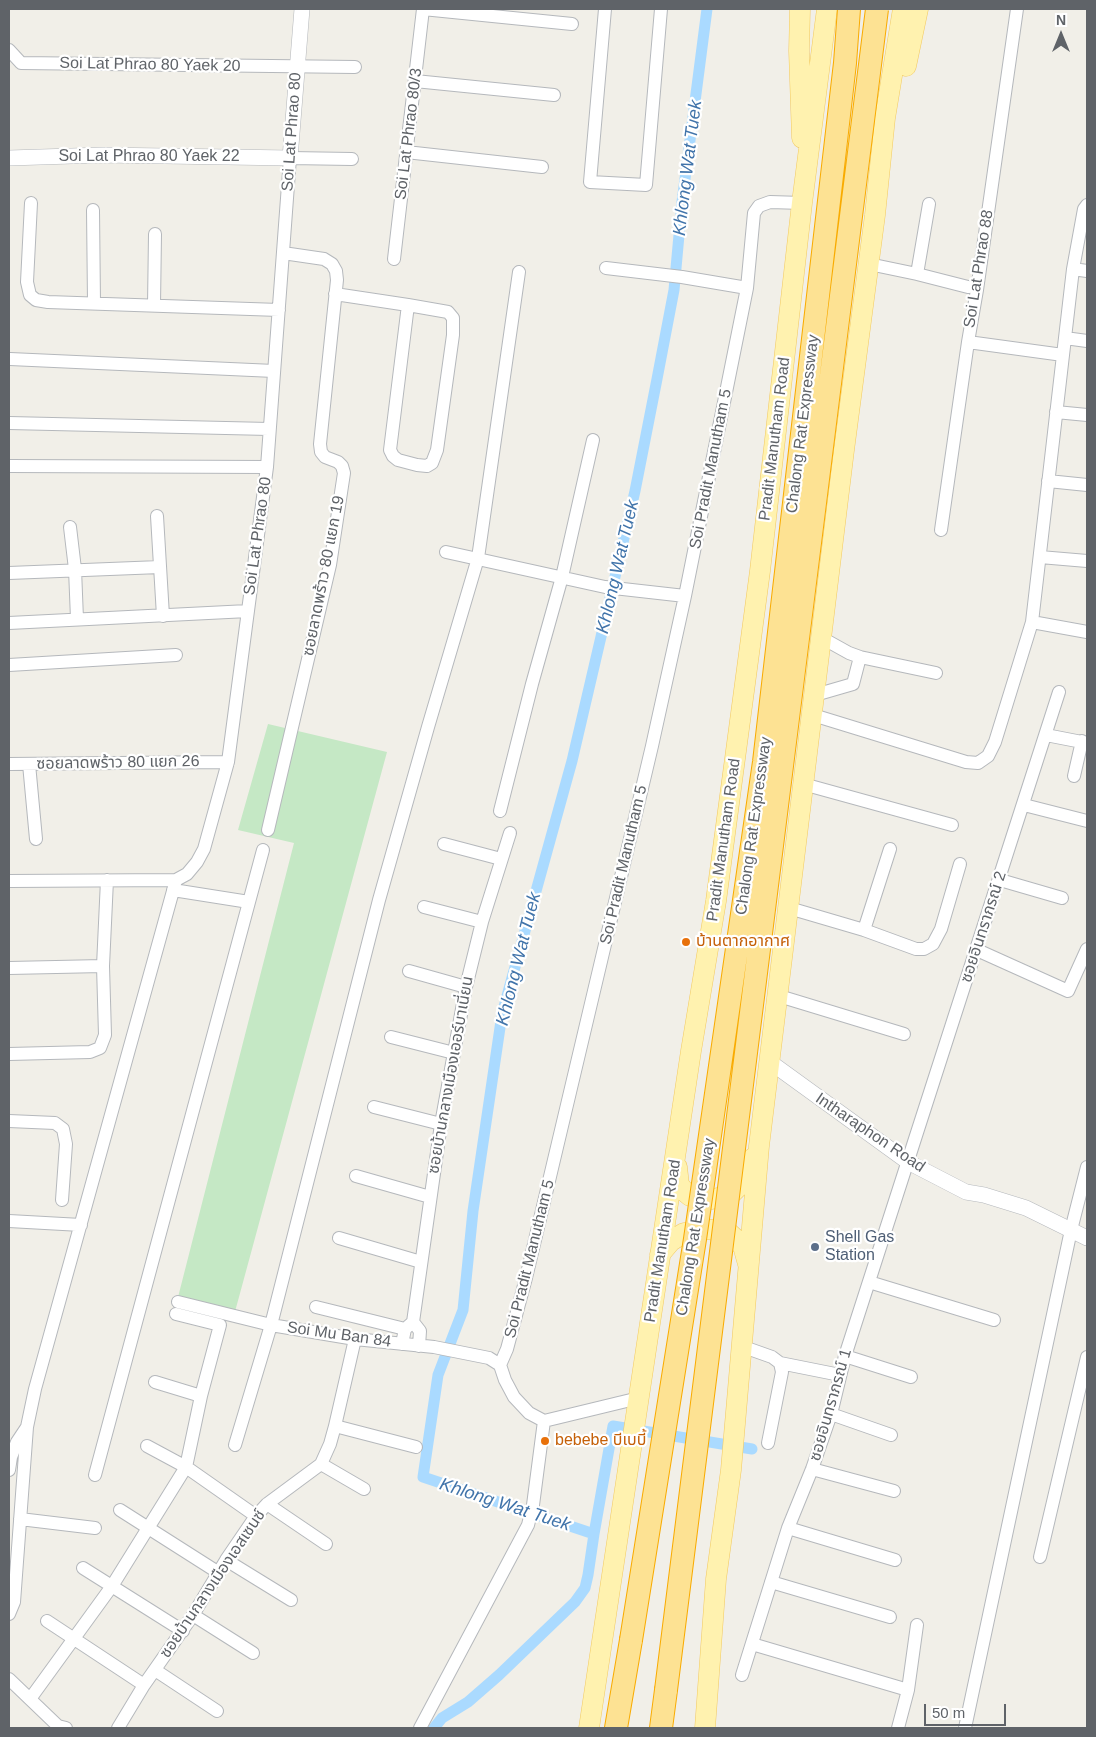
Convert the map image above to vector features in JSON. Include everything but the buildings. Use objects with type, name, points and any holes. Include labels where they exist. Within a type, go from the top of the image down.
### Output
[{"type":"highway","name":"Chalong Rat Expressway","points":[[616,1728],[695,1239],[764,762],[845,63],[849,9]]},
{"type":"highway","name":"Chalong Rat Expressway","points":[[661,1728],[877,9]]},
{"type":"main road","points":[[800,9],[801,108],[805,180]]},
{"type":"main road","name":"Pradit Manutham Road","points":[[589,1728],[660,1254],[716,901],[746,681],[802,202],[827,9]]},
{"type":"main road","points":[[705,1728],[716,1579],[733,1447],[759,1146],[790,908],[803,784],[813,715],[844,450],[876,215],[885,118],[903,9]]},
{"type":"main road","points":[[876,215],[893,159],[904,77],[918,9]]},
{"type":"main road","points":[[677,1150],[679,1185],[690,1196],[712,1199],[723,1197],[733,1192],[740,1185],[747,1176],[752,1163],[759,1127],[767,1049],[772,1035]]},
{"type":"main road","points":[[660,1254],[671,1241],[684,1233],[707,1230],[729,1233],[743,1246],[748,1264]]},
{"type":"street","name":"Soi Lat Phrao 80","points":[[174,885],[197,862],[204,849],[228,762],[267,467],[302,9]]},
{"type":"street","points":[[423,9],[572,24]]},
{"type":"street","name":"Soi Lat Phrao 80/3","points":[[394,259],[423,9]]},
{"type":"street","points":[[605,9],[590,182],[646,185],[661,9]]},
{"type":"street","name":"Soi Lat Phrao 88","points":[[941,530],[1016,9]]},
{"type":"street","name":"Soi Lat Phrao 80 Yaek 20","points":[[9,50],[21,63],[355,67]]},
{"type":"street","points":[[414,81],[554,95]]},
{"type":"street","points":[[406,152],[542,167]]},
{"type":"street","name":"Soi Lat Phrao 80 Yaek 22","points":[[9,158],[103,155],[290,158]]},
{"type":"street","points":[[290,158],[352,159]]},
{"type":"street","name":"Soi Pradit Manutham 5","points":[[500,1365],[509,1340],[537,1231],[686,596],[747,288],[754,214],[759,206],[770,202],[802,202]]},
{"type":"street","points":[[31,203],[28,282],[30,295],[36,300],[48,302],[279,310]]},
{"type":"street","points":[[917,274],[929,204]]},
{"type":"street","points":[[813,715],[966,762],[978,763],[988,756],[995,742],[1032,622],[1072,269],[1084,208],[1087,205]]},
{"type":"street","points":[[93,210],[94,303]]},
{"type":"street","points":[[154,305],[155,234]]},
{"type":"street","name":"ซอยลาดพร้าว 80 แยก 19","points":[[268,830],[330,565],[343,486],[342,466],[338,462],[325,457],[321,452],[320,444],[336,271],[332,264],[324,259],[283,253]]},
{"type":"street","points":[[869,264],[968,287]]},
{"type":"street","points":[[606,268],[668,275],[747,288]]},
{"type":"street","points":[[1072,269],[1087,271]]},
{"type":"street","points":[[235,1445],[271,1325],[379,900],[478,558],[519,272]]},
{"type":"street","points":[[335,294],[408,305],[448,312],[453,318],[453,335],[438,450],[432,463],[427,466],[398,460],[390,450],[408,305]]},
{"type":"street","points":[[1065,338],[1087,341]]},
{"type":"street","points":[[968,342],[1063,355]]},
{"type":"street","points":[[10,359],[274,371]]},
{"type":"street","points":[[1056,412],[1087,415]]},
{"type":"street","points":[[9,423],[269,430]]},
{"type":"street","points":[[500,811],[532,684],[562,577],[592,440]]},
{"type":"street","points":[[9,466],[267,467]]},
{"type":"street","points":[[1048,481],[1087,485]]},
{"type":"street","points":[[158,516],[164,616]]},
{"type":"street","points":[[70,528],[75,569],[77,620]]},
{"type":"street","points":[[446,552],[605,587],[686,596]]},
{"type":"street","points":[[1040,557],[1087,561]]},
{"type":"street","points":[[9,573],[160,567]]},
{"type":"street","points":[[9,623],[248,612]]},
{"type":"street","points":[[1032,622],[1087,632]]},
{"type":"street","points":[[822,638],[848,653],[860,657],[936,673]]},
{"type":"street","points":[[9,666],[176,655]]},
{"type":"street","points":[[815,695],[832,692],[853,684],[860,657]]},
{"type":"street","name":"ซอยอินทราภรณ์ 2","points":[[908,1162],[1059,692]]},
{"type":"street","points":[[1046,735],[1085,742],[1074,776]]},
{"type":"street","name":"ซอยลาดพร้าว 80 แยก 26","points":[[9,764],[228,762]]},
{"type":"street","points":[[30,764],[36,839]]},
{"type":"street","points":[[803,784],[952,826]]},
{"type":"street","points":[[1024,805],[1087,821]]},
{"type":"street","name":"ซอยบ้านกลางเมืองเออร์บาเนี่ยน","points":[[402,1344],[409,1325],[421,1262],[441,1124],[466,987],[482,922],[510,833]]},
{"type":"street","points":[[444,844],[501,859]]},
{"type":"street","points":[[864,930],[890,849]]},
{"type":"street","points":[[95,1475],[263,850]]},
{"type":"street","points":[[790,908],[864,930],[916,949],[924,949],[933,944],[941,929],[960,864]]},
{"type":"street","points":[[9,880],[107,880],[174,885],[249,902]]},
{"type":"street","points":[[9,1054],[90,1052],[100,1048],[105,1036],[103,966],[107,880]]},
{"type":"street","points":[[1000,880],[1062,898]]},
{"type":"street","points":[[9,1614],[14,1602],[27,1428],[35,1389],[174,885]]},
{"type":"street","points":[[424,907],[482,922]]},
{"type":"street","points":[[977,950],[1068,991],[1087,949]]},
{"type":"street","points":[[9,968],[103,966]]},
{"type":"street","points":[[409,971],[466,987]]},
{"type":"street","points":[[779,996],[904,1034]]},
{"type":"street","points":[[391,1037],[454,1053]]},
{"type":"street","name":"Intharaphon Road","points":[[770,1062],[908,1162],[966,1192],[984,1195],[1026,1208],[1087,1238]]},
{"type":"street","points":[[374,1107],[441,1124]]},
{"type":"street","points":[[9,1121],[55,1123],[63,1129],[66,1144],[62,1200]]},
{"type":"street","name":"ซอยอินทราภรณ์ 1","points":[[742,1675],[788,1528],[832,1414],[845,1356],[908,1162]]},
{"type":"street","points":[[965,1728],[1071,1230],[1087,1167]]},
{"type":"street","points":[[356,1176],[430,1196]]},
{"type":"street","points":[[9,1221],[81,1224]]},
{"type":"street","points":[[339,1238],[421,1262]]},
{"type":"street","points":[[868,1282],[994,1320]]},
{"type":"street","points":[[316,1307],[409,1325]]},
{"type":"street","name":"Soi Mu Ban 84","points":[[200,1396],[220,1325],[177,1308],[354,1340],[434,1347],[489,1358],[500,1365]]},
{"type":"street","name":"ซอยบ้านกลางเมืองเออร์บาเนี่ยน","points":[[409,1325],[420,1331],[419,1346]]},
{"type":"street","name":"ซอยบ้านกลางเมืองเอสเซนซ์","points":[[121,1727],[144,1685],[182,1631],[256,1516],[268,1504],[321,1464],[330,1444],[335,1426],[354,1340]]},
{"type":"street","points":[[741,1346],[772,1357],[780,1363],[840,1375]]},
{"type":"street","points":[[845,1356],[911,1377]]},
{"type":"street","points":[[1040,1557],[1087,1357]]},
{"type":"street","points":[[768,1443],[780,1386],[782,1372],[780,1363]]},
{"type":"street","points":[[500,1365],[505,1380],[514,1396],[529,1412],[544,1421],[639,1398]]},
{"type":"street","points":[[30,1699],[112,1586],[186,1467],[200,1396],[155,1382]]},
{"type":"street","points":[[832,1414],[892,1435]]},
{"type":"street","points":[[420,1728],[528,1525],[533,1505],[544,1421]]},
{"type":"street","points":[[335,1426],[416,1447]]},
{"type":"street","points":[[9,1470],[11,1457],[17,1442],[27,1428]]},
{"type":"street","points":[[147,1446],[186,1467],[256,1516]]},
{"type":"street","points":[[321,1464],[364,1489]]},
{"type":"street","points":[[812,1469],[894,1491]]},
{"type":"street","points":[[268,1504],[326,1544]]},
{"type":"street","points":[[120,1510],[218,1573]]},
{"type":"street","points":[[20,1519],[95,1528]]},
{"type":"street","points":[[788,1528],[895,1560]]},
{"type":"street","points":[[226,1560],[291,1600]]},
{"type":"street","points":[[83,1568],[182,1631]]},
{"type":"street","points":[[771,1582],[890,1617]]},
{"type":"street","points":[[193,1614],[253,1653]]},
{"type":"street","points":[[47,1621],[144,1685]]},
{"type":"street","points":[[898,1728],[908,1690],[917,1625]]},
{"type":"street","points":[[752,1644],[908,1690]]},
{"type":"street","points":[[155,1670],[217,1710]]},
{"type":"street","points":[[9,1679],[61,1727]]},
{"type":"green space","points":[[268,724],[387,752],[233,1319],[176,1305],[294,843],[238,830]]},
{"type":"waterway","name":"Khlong Wat Tuek","points":[[434,1728],[442,1718],[468,1702],[499,1675],[575,1602],[585,1588],[588,1575],[594,1534],[423,1477],[438,1375],[463,1310],[473,1211],[502,1014],[572,761],[635,491],[657,379],[674,290],[682,202],[707,9]]},
{"type":"waterway","points":[[594,1534],[613,1426],[752,1449]]},
{"type":"place","name":"บ้านตากอากาศ","points":[[686,942]]},
{"type":"place","name":"Shell Gas Station","points":[[815,1247]]},
{"type":"place","name":"bebebe บีเบบี้","points":[[545,1441]]}]
